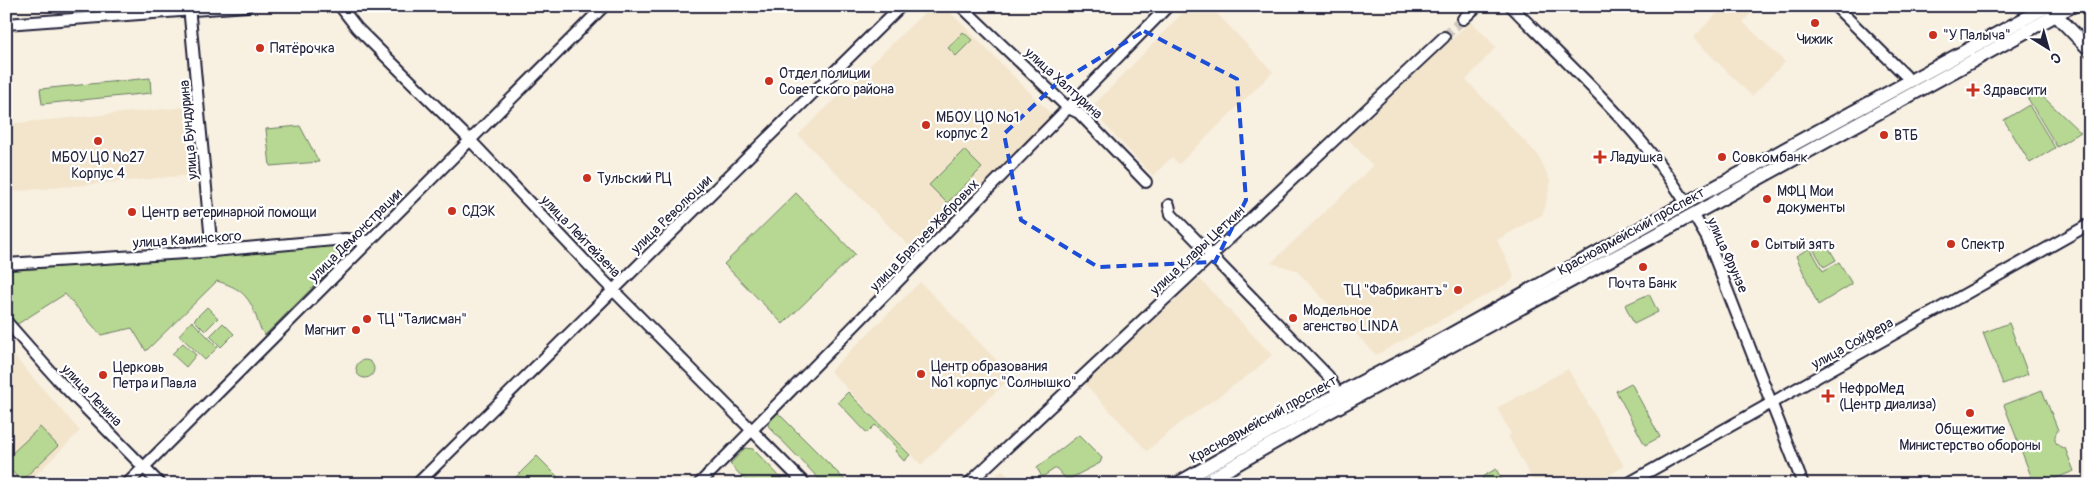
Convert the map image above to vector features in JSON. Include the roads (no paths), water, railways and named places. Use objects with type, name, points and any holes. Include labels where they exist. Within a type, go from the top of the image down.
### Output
[{"type":"main road","name":"Красноармейский проспект","points":[[1178,484],[1686,203],[1909,82],[2051,9]]},
{"type":"main road","name":"Красноармейский проспект","points":[[1202,484],[1301,427],[1693,214],[2051,9]]},
{"type":"main road","points":[[2051,9],[2090,50]]},
{"type":"main road","name":"улица Фрунзе","points":[[1686,203],[1693,214]]},
{"type":"street","points":[[6,24],[190,8],[247,6]]},
{"type":"street","name":"улица Лейтейзена","points":[[340,6],[358,28],[470,140],[613,289],[805,484]]},
{"type":"street","name":"улица Демонстрации","points":[[127,484],[604,6]]},
{"type":"street","name":"улица Революции","points":[[417,484],[901,6]]},
{"type":"street","name":"улица Халтурина","points":[[961,6],[1068,108],[1080,113],[1146,182]]},
{"type":"street","name":"улица Братьев Жабровых","points":[[699,484],[1168,6]]},
{"type":"street","points":[[1463,18],[1477,6]]},
{"type":"street","name":"улица Фрунзе","points":[[1510,6],[1633,131],[1672,181],[1686,203]]},
{"type":"street","points":[[1834,6],[1905,75],[1909,82]]},
{"type":"street","name":"Красноармейский проспект","points":[[2051,9],[2075,6]]},
{"type":"street","name":"улица Бундурина","points":[[190,8],[212,252]]},
{"type":"street","name":"улица Клары Цеткин","points":[[968,484],[1444,37]]},
{"type":"street","points":[[1169,205],[1171,214],[1328,376],[1338,394]]},
{"type":"street","name":"улица Фрунзе","points":[[1693,214],[1707,238],[1770,404],[1803,484]]},
{"type":"street","name":"улица Сойфера","points":[[1627,484],[2090,224]]},
{"type":"street","name":"улица Каминского","points":[[6,264],[212,252],[345,239],[369,241]]},
{"type":"street","name":"улица Ленина","points":[[6,321],[57,379],[160,484]]},
{"type":"tunnel","points":[[1444,37],[1463,19]]},
{"type":"place","name":"Чижик","points":[[1815,23]]},
{"type":"place","name":"\"У Палыча\"","points":[[1933,35]]},
{"type":"place","name":"Пятёрочка","points":[[260,48]]},
{"type":"place","name":"Отдел полиции Советского района","points":[[769,81]]},
{"type":"place","name":"Здравсити","points":[[1973,90]]},
{"type":"place","name":"МБОУ ЦО №1 корпус 2","points":[[926,125]]},
{"type":"place","name":"ВТБ","points":[[1884,135]]},
{"type":"place","name":"МБОУ ЦО №27 Корпус 4","points":[[98,141]]},
{"type":"place","name":"Ладушка","points":[[1600,157]]},
{"type":"place","name":"Совкомбанк","points":[[1722,157]]},
{"type":"place","name":"Тульский РЦ","points":[[587,178]]},
{"type":"place","name":"МФЦ Мои документы","points":[[1767,199]]},
{"type":"place","name":"СДЭК","points":[[452,211]]},
{"type":"place","name":"Центр ветеринарной помощи","points":[[132,212]]},
{"type":"place","name":"Сытый зять","points":[[1755,244]]},
{"type":"place","name":"Спектр","points":[[1951,244]]},
{"type":"place","name":"Почта Банк","points":[[1643,267]]},
{"type":"place","name":"ТЦ \"Фабрикантъ\"","points":[[1458,290]]},
{"type":"place","name":"Модельное агенство LINDA","points":[[1293,318]]},
{"type":"place","name":"ТЦ \"Талисман\"","points":[[367,319]]},
{"type":"place","name":"Магнит","points":[[356,330]]},
{"type":"place","name":"Центр образования №1 корпус \"Солнышко\"","points":[[921,374]]},
{"type":"place","name":"Церковь Петра и Павла","points":[[103,375]]},
{"type":"place","name":"НефроМед (Центр диализа)","points":[[1828,396]]},
{"type":"place","name":"Общежитие Министерство обороны","points":[[1970,413]]}]
